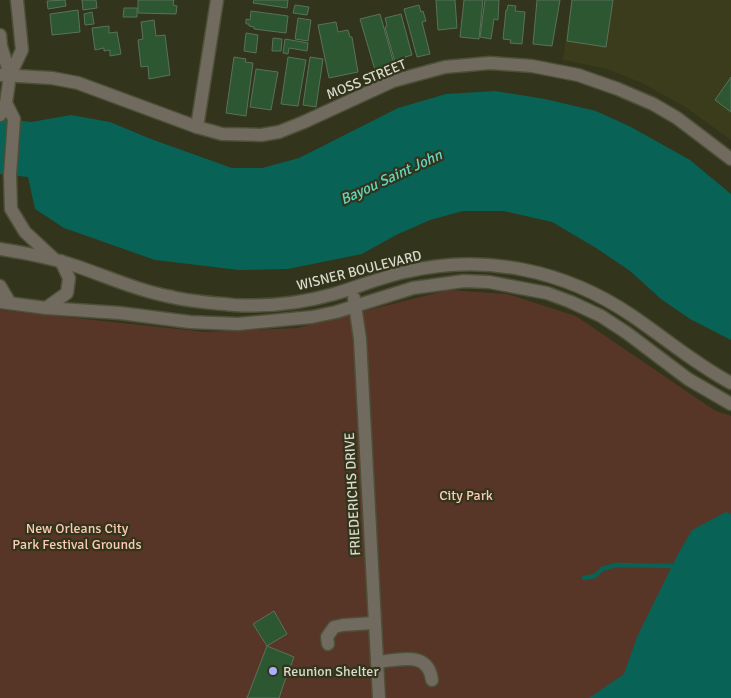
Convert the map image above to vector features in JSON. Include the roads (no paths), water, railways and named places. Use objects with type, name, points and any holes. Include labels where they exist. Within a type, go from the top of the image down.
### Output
[{"type":"street","points":[[5,75],[22,50],[17,0]]},
{"type":"street","points":[[197,127],[217,0]]},
{"type":"street","points":[[0,36],[5,75],[6,103],[14,119],[10,175],[11,209],[25,232],[58,261],[69,278],[67,293],[46,308]]},
{"type":"street","name":"MOSS STREET","points":[[5,75],[52,78],[78,83],[197,127],[222,134],[261,135],[279,132],[304,122],[393,81],[444,66],[490,63],[532,66],[578,75],[618,89],[652,104],[677,118],[731,159]]},
{"type":"street","points":[[0,115],[6,103]]},
{"type":"street","name":"WISNER BOULEVARD","points":[[0,249],[58,261],[142,290],[173,298],[256,306],[307,300],[404,272],[447,265],[482,264],[507,266],[560,278],[584,288],[633,316],[694,362],[731,384]]},
{"type":"street","points":[[0,286],[5,302],[46,308],[101,311],[190,322],[238,324],[312,317],[356,306],[413,288],[464,281],[490,282],[547,294],[571,302],[601,316],[627,333],[688,380],[731,404]]},
{"type":"street","name":"FRIEDERICHS DRIVE","points":[[352,288],[360,339],[379,698]]},
{"type":"street","points":[[328,644],[327,637],[334,627],[343,624],[374,623]]},
{"type":"street","points":[[377,662],[418,659],[426,663],[432,680]]},
{"type":"water","name":"Bayou Saint John","points":[[495,91],[545,99],[596,111],[631,127],[690,160],[731,194],[731,340],[690,319],[661,299],[630,271],[552,222],[504,211],[463,211],[430,220],[396,235],[362,254],[288,269],[239,270],[155,260],[64,228],[35,209],[28,177],[0,174],[0,118],[31,122],[71,115],[110,122],[232,168],[262,168],[299,158],[398,108],[446,94]]},
{"type":"water","points":[[726,512],[731,514],[731,698],[589,698],[624,674],[637,637],[692,530]]},
{"type":"waterway","points":[[584,578],[595,576],[602,569],[616,565],[672,566]]},
{"type":"place","name":"Reunion Shelter","points":[[273,671]]},
{"type":"park label","name":"City Park","points":[[466,495]]},
{"type":"park label","name":"New Orleans City Park Festival Grounds","points":[[77,536]]}]
